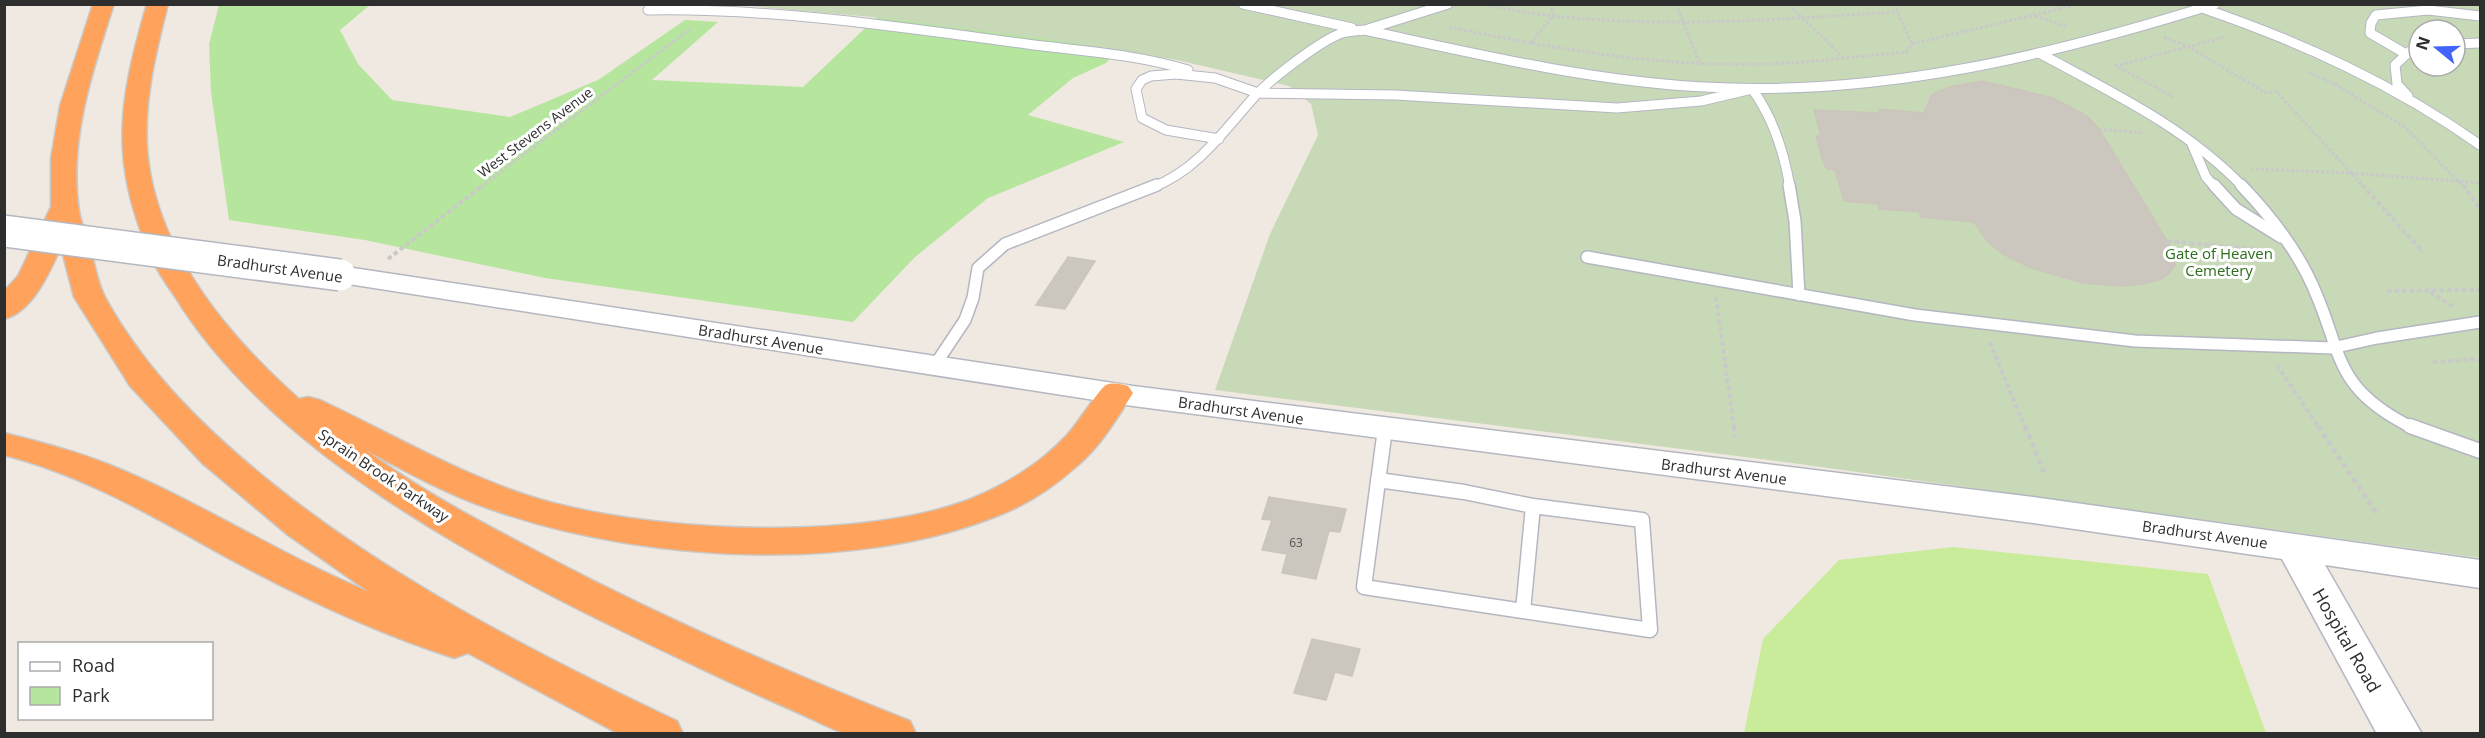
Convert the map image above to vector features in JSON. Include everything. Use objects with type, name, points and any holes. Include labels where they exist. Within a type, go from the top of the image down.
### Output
[{"type":"highway","points":[[104,4],[73,99],[66,146],[64,205],[76,261],[85,289],[99,317],[135,369],[188,431],[250,487],[337,552],[401,594],[529,669],[661,734]]},
{"type":"highway","name":"Sprain Brook Parkway","points":[[158,4],[142,60],[134,112],[136,165],[141,194],[154,232],[176,276],[214,331],[266,387],[338,447],[394,486],[524,562],[603,604],[691,646],[894,734]]},
{"type":"highway","points":[[4,310],[32,279],[64,205]]},
{"type":"highway","points":[[266,387],[350,426],[445,477],[514,505],[584,522],[658,534],[700,538],[793,541],[881,535],[923,527],[1004,498],[1038,479],[1066,458],[1085,438],[1116,393]]},
{"type":"highway","points":[[4,444],[56,457],[102,474],[326,591],[408,625],[529,669]]},
{"type":"main road","name":"Bradhurst Avenue","points":[[4,231],[351,277],[1116,393],[2033,510],[2481,574]]},
{"type":"main road","name":"Hospital Road","points":[[2294,546],[2400,734]]},
{"type":"lane","points":[[1243,4],[1551,70],[1643,82],[1752,89],[1834,87],[1986,66],[2140,28],[2216,4]]},
{"type":"lane","points":[[935,365],[964,325],[974,298],[978,268],[1005,244],[1166,182],[1209,151],[1258,93],[1297,60],[1342,33],[1365,30],[1448,4]]},
{"type":"lane","points":[[2192,4],[2312,50],[2481,137]]},
{"type":"lane","points":[[2409,4],[2417,9]]},
{"type":"lane","points":[[648,10],[716,9],[811,16],[940,30],[1164,63],[1258,93],[1396,95],[1617,108],[1701,101],[1752,89]]},
{"type":"lane","points":[[2415,104],[2397,84],[2395,74],[2395,65],[2406,54],[2370,33],[2371,23],[2376,15],[2417,9],[2481,16]]},
{"type":"lane","points":[[2041,54],[2118,95],[2187,140],[2222,167],[2255,200],[2296,253],[2319,300],[2332,348],[2344,371],[2358,390],[2408,425],[2445,440],[2481,450]]},
{"type":"lane","points":[[1215,78],[1176,74],[1151,76],[1143,80],[1136,89],[1142,118],[1166,130],[1219,139]]},
{"type":"lane","points":[[1752,89],[1761,101],[1786,165],[1795,221],[1799,295]]},
{"type":"lane","points":[[2451,123],[2481,146]]},
{"type":"lane","points":[[2187,140],[2206,177],[2236,209],[2287,242]]},
{"type":"lane","points":[[1587,256],[1799,295],[1983,325],[2135,341],[2332,348],[2378,338],[2481,322]]},
{"type":"lane","points":[[1378,480],[1464,492],[1533,506],[1642,520],[1650,630],[1364,587],[1378,480],[1385,429]]},
{"type":"lane","points":[[1523,611],[1533,506]]},
{"type":"path","points":[[1483,4],[1553,16],[1682,21],[1801,18],[1897,12]]},
{"type":"path","points":[[1530,44],[1553,16],[1551,4]]},
{"type":"path","points":[[1676,4],[1700,64]]},
{"type":"path","points":[[1788,4],[1844,58]]},
{"type":"path","points":[[1894,4],[1912,44]]},
{"type":"path","points":[[1405,18],[1530,44],[1607,56],[1700,64],[1793,64],[1906,52],[1912,44],[2080,4]]},
{"type":"path","name":"West Stevens Avenue","points":[[351,277],[716,9]]},
{"type":"path","points":[[2140,28],[2189,47],[2266,93],[2277,91],[2422,252]]},
{"type":"path","points":[[2174,97],[2116,66],[2231,35]]},
{"type":"path","points":[[2302,69],[2334,84],[2405,128],[2460,181],[2481,209]]},
{"type":"path","points":[[2334,84],[2375,82]]},
{"type":"path","points":[[2099,129],[2187,140]]},
{"type":"path","points":[[2222,167],[2350,173],[2481,183]]},
{"type":"path","points":[[2167,241],[2296,253]]},
{"type":"path","points":[[1713,278],[1735,437]]},
{"type":"path","points":[[2387,291],[2481,290]]},
{"type":"path","points":[[1983,325],[2045,475]]},
{"type":"path","points":[[2265,347],[2378,514]]},
{"type":"path","points":[[2433,362],[2481,359]]},
{"type":"green space","points":[[960,4],[1123,43],[1106,63],[1073,78],[1028,115],[1124,142],[988,198],[915,257],[853,322],[545,278],[365,240],[229,220],[211,92],[209,44],[219,5],[370,5],[340,30],[358,64],[392,100],[510,117],[598,80],[685,20],[718,22],[652,80],[803,87],[879,15]]},
{"type":"green space","name":"Gate of Heaven Cemetery","points":[[738,5],[2480,5],[2480,558],[1792,463],[1215,390],[1270,234],[1318,135],[1311,104],[1289,86],[1177,60],[1074,43],[872,17]]},
{"type":"green space","points":[[1953,547],[2208,574],[2266,733],[1744,733],[1763,639],[1839,560]]},
{"type":"building","points":[[1983,81],[2053,98],[2087,116],[2099,129],[2172,249],[2175,265],[2169,274],[2159,280],[2142,284],[2121,286],[2083,283],[2031,268],[2003,254],[1987,241],[1974,222],[1921,217],[1919,212],[1879,209],[1878,204],[1844,201],[1835,170],[1827,169],[1823,161],[1816,136],[1821,136],[1814,110],[1880,113],[1879,109],[1924,113],[1931,96],[1935,93],[1949,87]]},
{"type":"building","points":[[1068,257],[1095,261],[1065,309],[1036,305]]},
{"type":"building","points":[[1269,497],[1346,509],[1340,532],[1329,531],[1316,579],[1282,573],[1287,554],[1262,550],[1272,520],[1262,519]]},
{"type":"building","points":[[1312,639],[1360,649],[1352,676],[1335,672],[1326,700],[1294,693]]}]
